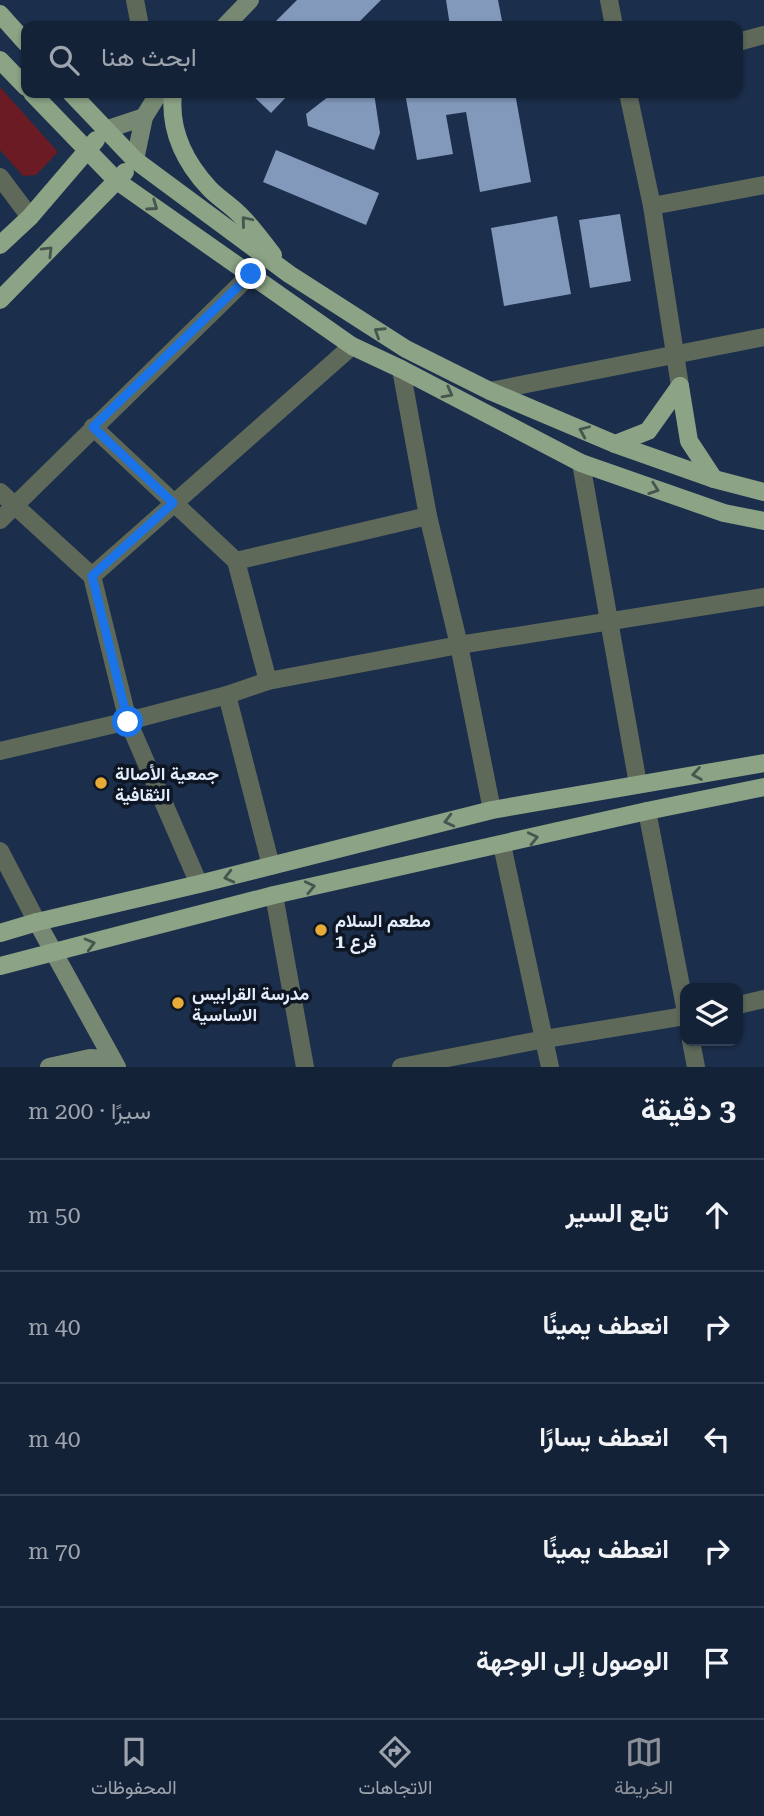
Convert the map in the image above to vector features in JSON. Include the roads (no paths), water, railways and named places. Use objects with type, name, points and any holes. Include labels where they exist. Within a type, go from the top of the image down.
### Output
[{"type":"main road","points":[[231,21],[250,0]]},
{"type":"main road","points":[[0,14],[21,37]]},
{"type":"main road","points":[[0,61],[21,82]]},
{"type":"main road","points":[[37,98],[117,181],[352,346],[581,463],[724,513],[764,521]]},
{"type":"main road","points":[[76,98],[135,160],[289,274],[406,349],[489,391],[615,444],[714,479],[764,492]]},
{"type":"main road","points":[[0,300],[135,160],[144,117],[154,98]]},
{"type":"main road","points":[[173,98],[175,133],[186,158],[209,188],[240,214],[289,274]]},
{"type":"main road","points":[[0,245],[30,217],[105,130],[144,117]]},
{"type":"main road","points":[[615,444],[648,431],[680,386]]},
{"type":"main road","points":[[680,386],[689,440],[714,479]]},
{"type":"main road","points":[[0,933],[492,810],[764,763]]},
{"type":"main road","points":[[0,966],[274,895],[764,787]]},
{"type":"main road","points":[[37,922],[115,1063]]},
{"type":"main road","points":[[49,1067],[90,1058],[115,1063]]},
{"type":"street","points":[[135,0],[140,21]]},
{"type":"street","points":[[609,0],[613,21]]},
{"type":"street","points":[[743,41],[764,35]]},
{"type":"street","points":[[629,98],[652,206],[680,386]]},
{"type":"street","points":[[0,177],[30,217]]},
{"type":"street","points":[[652,206],[764,185]]},
{"type":"street","points":[[0,520],[251,274]]},
{"type":"street","points":[[489,391],[764,337]]},
{"type":"street","points":[[92,576],[352,346]]},
{"type":"street","points":[[401,369],[428,516],[459,645],[492,810]]},
{"type":"street","points":[[93,427],[236,561],[268,681]]},
{"type":"street","points":[[581,463],[638,784]]},
{"type":"street","points":[[0,492],[92,576],[128,722],[199,884]]},
{"type":"street","points":[[236,561],[428,516]]},
{"type":"street","points":[[0,751],[128,722],[268,681],[459,645],[764,597]]},
{"type":"street","points":[[227,695],[271,866]]},
{"type":"street","points":[[647,811],[680,983]]},
{"type":"street","points":[[502,845],[550,1067]]},
{"type":"street","points":[[0,851],[37,922]]},
{"type":"street","points":[[274,895],[305,1067]]},
{"type":"street","points":[[743,1004],[764,999]]},
{"type":"street","points":[[401,1067],[680,1017]]},
{"type":"street","points":[[692,1046],[696,1067]]},
{"type":"place","name":"جمعية الأصالة الثقافية","points":[[101,783]]},
{"type":"place","name":"مطعم السلام فرع 1","points":[[321,930]]},
{"type":"place","name":"مدرسة القرابيس الاساسية","points":[[178,1003]]}]
